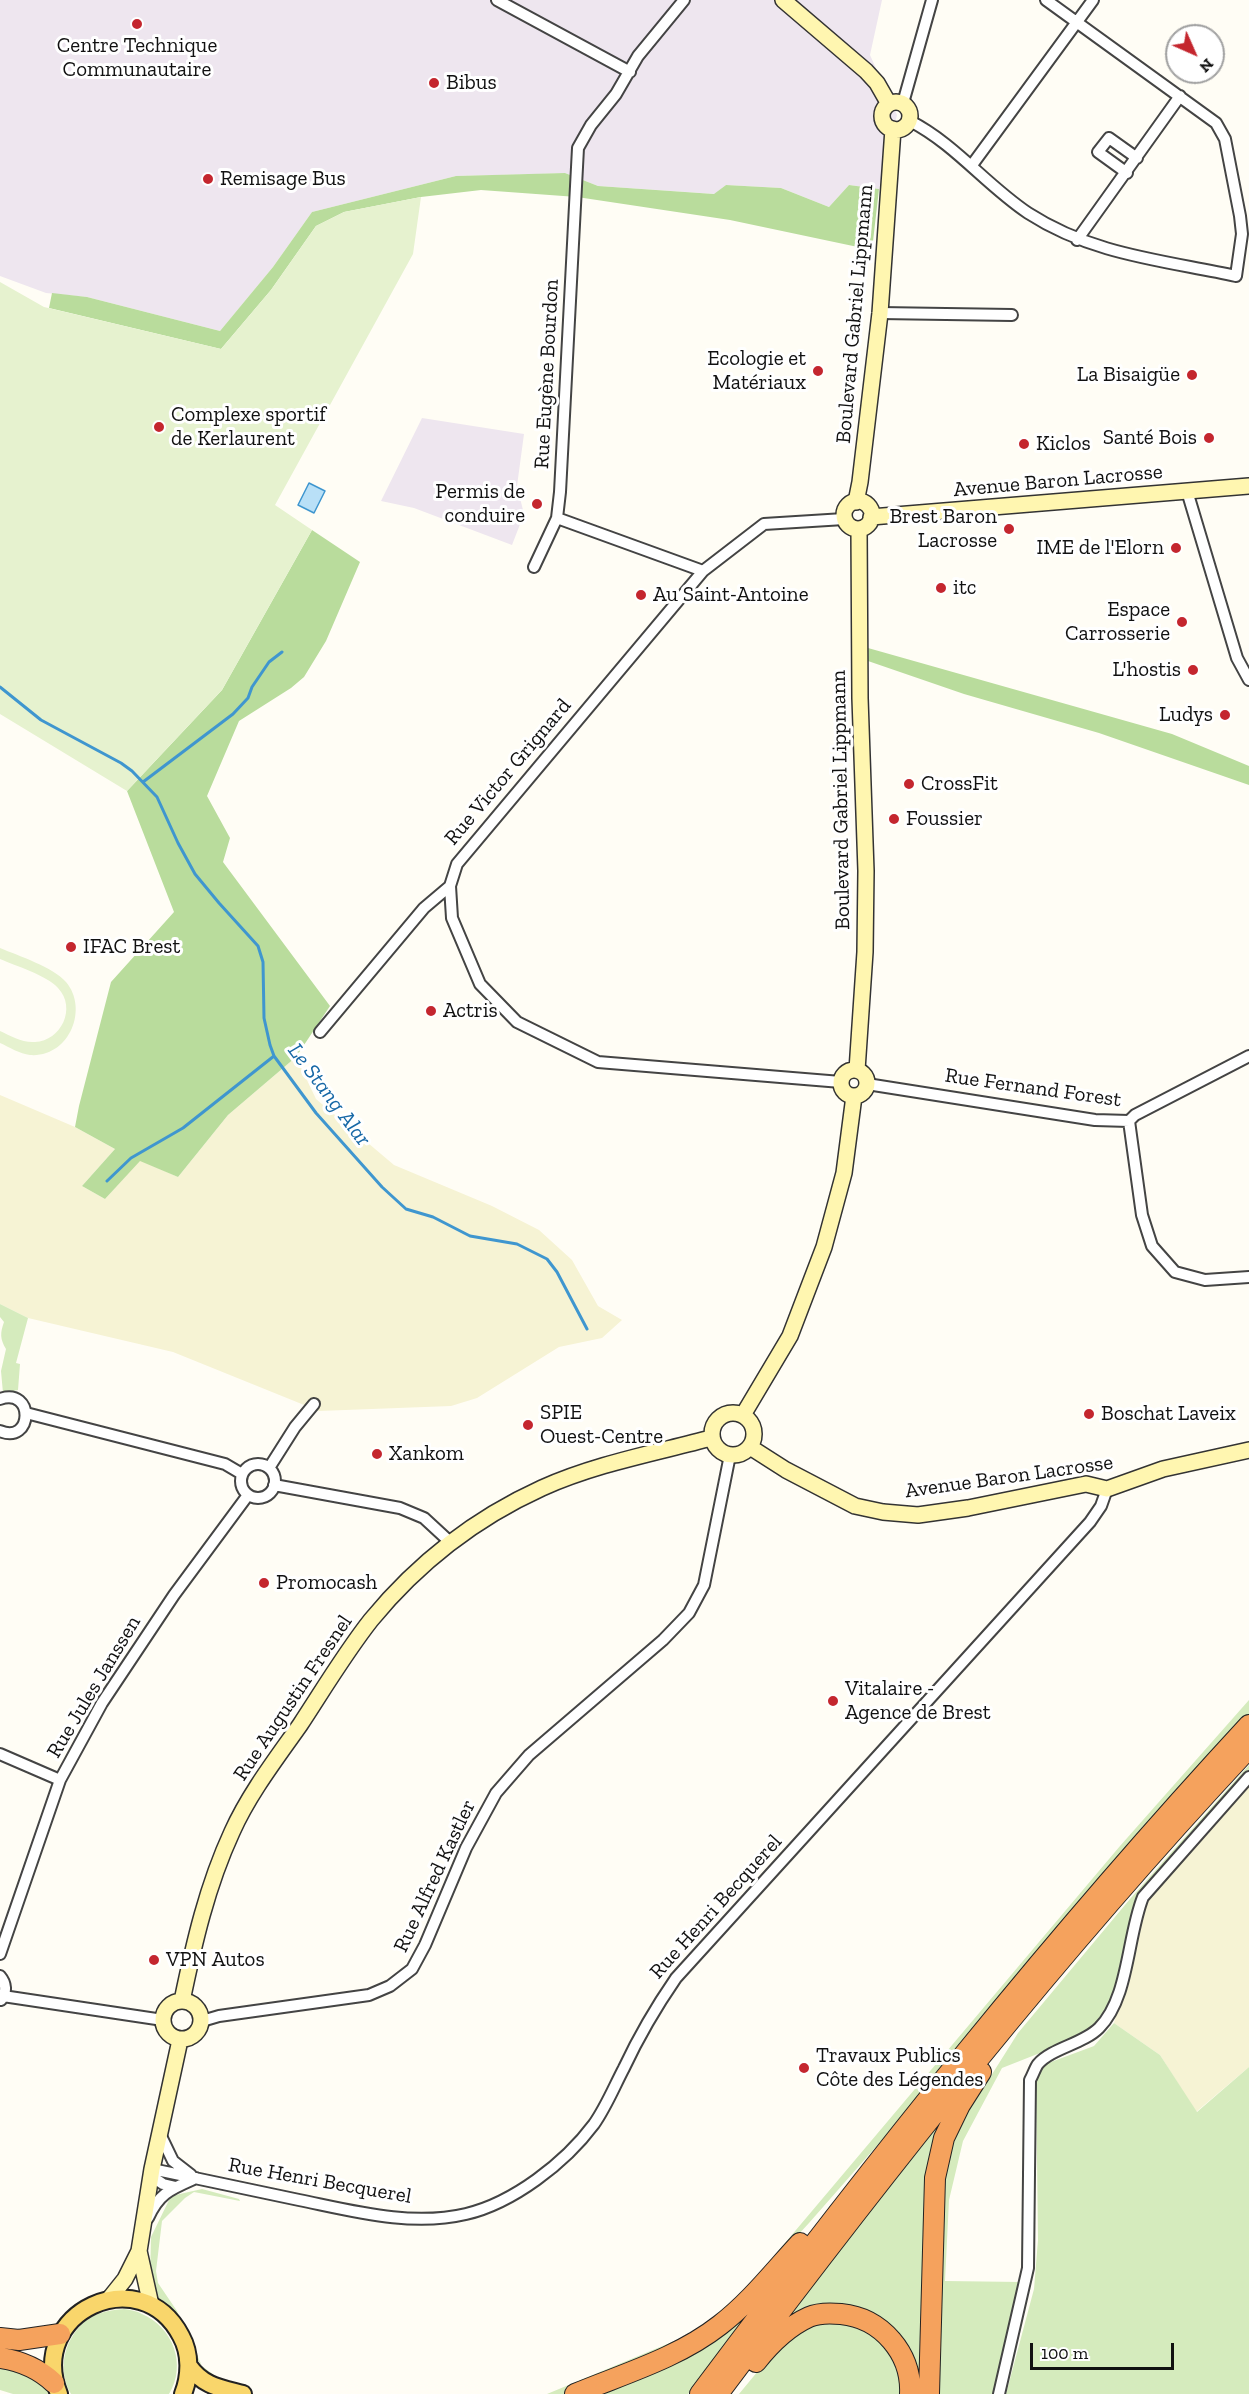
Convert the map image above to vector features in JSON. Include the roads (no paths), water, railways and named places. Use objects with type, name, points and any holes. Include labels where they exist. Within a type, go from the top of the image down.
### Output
[{"type":"highway","points":[[700,2394],[898,2134],[999,2010],[1101,1889],[1249,1725]]},
{"type":"highway","points":[[718,2394],[923,2126],[1089,1927],[1249,1748]]},
{"type":"highway","points":[[929,2394],[935,2178],[944,2138],[960,2105],[988,2061],[1045,1989],[1089,1927]]},
{"type":"highway","points":[[575,2394],[666,2357],[720,2325],[749,2299],[898,2134]]},
{"type":"highway","points":[[729,2394],[786,2329],[811,2316],[830,2313],[848,2314],[869,2322],[884,2332],[896,2345],[905,2362],[910,2381],[910,2394]]},
{"type":"highway","points":[[0,2338],[19,2340],[60,2334]]},
{"type":"highway","points":[[0,2358],[41,2371],[57,2389]]},
{"type":"main road","points":[[57,2389],[52,2367],[54,2350],[60,2334],[72,2319],[87,2307],[109,2298],[129,2298],[151,2305],[165,2314],[177,2327],[184,2342],[189,2366],[196,2377],[208,2385],[243,2394]]},
{"type":"main road","points":[[183,2394],[189,2366]]},
{"type":"street","points":[[496,0],[630,72]]},
{"type":"street","name":"Rue Eugène Bourdon","points":[[534,567],[557,518],[560,492],[578,148],[591,125],[616,94],[638,56],[684,0]]},
{"type":"street","points":[[783,0],[866,71],[896,104],[909,109],[910,121]]},
{"type":"street","points":[[910,121],[901,129],[893,129],[883,120],[883,111],[896,104],[932,0]]},
{"type":"street","points":[[910,121],[972,165],[1027,212],[1077,240],[1131,256],[1236,276],[1242,234],[1240,216],[1225,139],[1216,123],[1046,0]]},
{"type":"street","points":[[972,165],[1093,0]]},
{"type":"street","points":[[1077,240],[1180,96]]},
{"type":"street","name":"Boulevard Gabriel Lippmann","points":[[856,502],[880,313],[893,129]]},
{"type":"street","points":[[1126,173],[1098,152],[1109,138],[1137,158]]},
{"type":"street","points":[[1240,216],[1249,224]]},
{"type":"street","points":[[880,313],[1012,315]]},
{"type":"street","name":"Avenue Baron Lacrosse","points":[[871,517],[1249,486]]},
{"type":"street","points":[[1186,491],[1237,658],[1249,680]]},
{"type":"street","points":[[856,502],[868,506],[871,517],[868,525],[860,529],[852,528],[844,519],[848,506],[856,502]]},
{"type":"street","points":[[557,518],[703,571]]},
{"type":"street","name":"Rue Victor Grignard","points":[[841,1082],[598,1062],[517,1022],[480,984],[452,918],[450,886],[457,864],[703,571],[764,524],[844,519]]},
{"type":"street","name":"Boulevard Gabriel Lippmann","points":[[857,1070],[865,952],[866,882],[860,698],[860,529]]},
{"type":"street","points":[[320,1032],[424,908],[450,886]]},
{"type":"street","name":"Rue Fernand Forest","points":[[867,1084],[1095,1120],[1129,1121],[1135,1115],[1249,1056]]},
{"type":"street","points":[[857,1070],[864,1074],[867,1084],[861,1094],[854,1096],[843,1090],[841,1082],[848,1071],[857,1070]]},
{"type":"street","points":[[743,1415],[790,1336],[824,1247],[844,1173],[854,1096]]},
{"type":"street","points":[[1129,1121],[1142,1215],[1152,1246],[1175,1272],[1205,1280],[1249,1277]]},
{"type":"street","points":[[0,1400],[11,1397],[18,1400],[24,1406],[26,1413],[25,1422],[20,1430],[1,1435]]},
{"type":"street","points":[[269,1468],[295,1427],[314,1404]]},
{"type":"street","points":[[26,1413],[225,1464],[242,1474]]},
{"type":"street","points":[[736,1413],[743,1415],[751,1423],[753,1429],[754,1435],[750,1447],[741,1454],[730,1455],[718,1450],[711,1438],[713,1425],[723,1415],[736,1413]]},
{"type":"street","name":"Rue Augustin Fresnel","points":[[182,2001],[196,1931],[232,1831],[248,1803],[370,1622],[412,1576],[450,1542],[501,1509],[542,1488],[575,1475],[711,1438]]},
{"type":"street","name":"Avenue Baron Lacrosse","points":[[750,1447],[828,1493],[855,1506],[883,1512],[928,1513],[1086,1484],[1107,1490],[1163,1469],[1249,1450]]},
{"type":"street","name":"Rue Alfred Kastler","points":[[202,2021],[219,2016],[369,1995],[390,1986],[412,1970],[466,1848],[496,1793],[529,1755],[663,1640],[689,1613],[704,1585],[730,1455]]},
{"type":"street","points":[[257,1464],[269,1468],[275,1479],[267,1495],[254,1498],[248,1495],[241,1482],[242,1474],[246,1469],[257,1464]]},
{"type":"street","points":[[274,1485],[400,1508],[424,1518],[450,1542]]},
{"type":"street","name":"Rue Henri Becquerel","points":[[152,2173],[196,2178],[352,2211],[392,2217],[430,2219],[466,2214],[499,2201],[533,2182],[563,2158],[593,2126],[644,2028],[676,1978],[1090,1522],[1101,1506],[1107,1490]]},
{"type":"street","name":"Rue Jules Janssen","points":[[0,1954],[60,1780],[102,1703],[174,1595],[248,1495]]},
{"type":"street","points":[[0,1754],[60,1780]]},
{"type":"street","points":[[999,2394],[1028,2268],[1030,2080],[1039,2063],[1098,2029],[1109,2014],[1119,1991],[1135,1916],[1143,1897],[1249,1777]]},
{"type":"street","points":[[0,1976],[5,1983],[2,1998],[163,2020]]},
{"type":"street","points":[[182,2001],[194,2005],[202,2021],[195,2035],[180,2040],[168,2033],[163,2020],[169,2007],[182,2001]]},
{"type":"street","points":[[109,2298],[125,2279],[139,2251],[152,2173],[180,2040]]},
{"type":"street","name":"Rue Henri Becquerel","points":[[160,2134],[173,2161],[182,2170],[196,2178]]},
{"type":"street","points":[[152,2173],[163,2184],[176,2187]]},
{"type":"street","name":"Rue Henri Becquerel","points":[[143,2229],[154,2204],[163,2194],[196,2178]]},
{"type":"street","points":[[139,2251],[151,2305]]},
{"type":"water","points":[[309,483],[325,491],[314,513],[298,505]]},
{"type":"waterway","points":[[143,782],[233,714],[248,698],[252,687],[269,662],[282,652]]},
{"type":"waterway","name":"Le Stang Alar","points":[[0,687],[41,720],[121,763],[157,797],[195,874],[258,946],[263,962],[264,1018],[274,1056],[316,1113],[382,1187],[406,1209],[433,1217],[470,1236],[517,1244],[547,1259],[557,1272],[587,1329]]},
{"type":"waterway","points":[[107,1181],[131,1158],[183,1128],[274,1056]]},
{"type":"place","name":"Centre Technique Communautaire","points":[[137,24]]},
{"type":"place","name":"Bibus","points":[[434,83]]},
{"type":"place","name":"Remisage Bus","points":[[208,179]]},
{"type":"place","name":"Ecologie et Matériaux","points":[[818,371]]},
{"type":"place","name":"La Bisaigüe","points":[[1192,375]]},
{"type":"place","name":"Complexe sportif de Kerlaurent","points":[[159,427]]},
{"type":"place","name":"Santé Bois","points":[[1209,438]]},
{"type":"place","name":"Kiclos","points":[[1024,444]]},
{"type":"place","name":"Permis de conduire","points":[[537,504]]},
{"type":"place","name":"Brest Baron Lacrosse","points":[[1009,529]]},
{"type":"place","name":"IME de l'Elorn","points":[[1176,548]]},
{"type":"place","name":"itc","points":[[941,588]]},
{"type":"place","name":"Au Saint-Antoine","points":[[641,595]]},
{"type":"place","name":"Espace Carrosserie","points":[[1182,622]]},
{"type":"place","name":"L'hostis","points":[[1193,670]]},
{"type":"place","name":"Ludys","points":[[1225,715]]},
{"type":"place","name":"CrossFit","points":[[909,784]]},
{"type":"place","name":"Foussier","points":[[894,819]]},
{"type":"place","name":"IFAC Brest","points":[[71,947]]},
{"type":"place","name":"Actris","points":[[431,1011]]},
{"type":"place","name":"Boschat Laveix","points":[[1089,1414]]},
{"type":"place","name":"SPIE Ouest-Centre","points":[[528,1425]]},
{"type":"place","name":"Xankom","points":[[377,1454]]},
{"type":"place","name":"Promocash","points":[[264,1583]]},
{"type":"place","name":"Vitalaire - Agence de Brest","points":[[833,1701]]},
{"type":"place","name":"VPN Autos","points":[[154,1960]]},
{"type":"place","name":"Travaux Publics Côte des Légendes","points":[[804,2068]]}]
